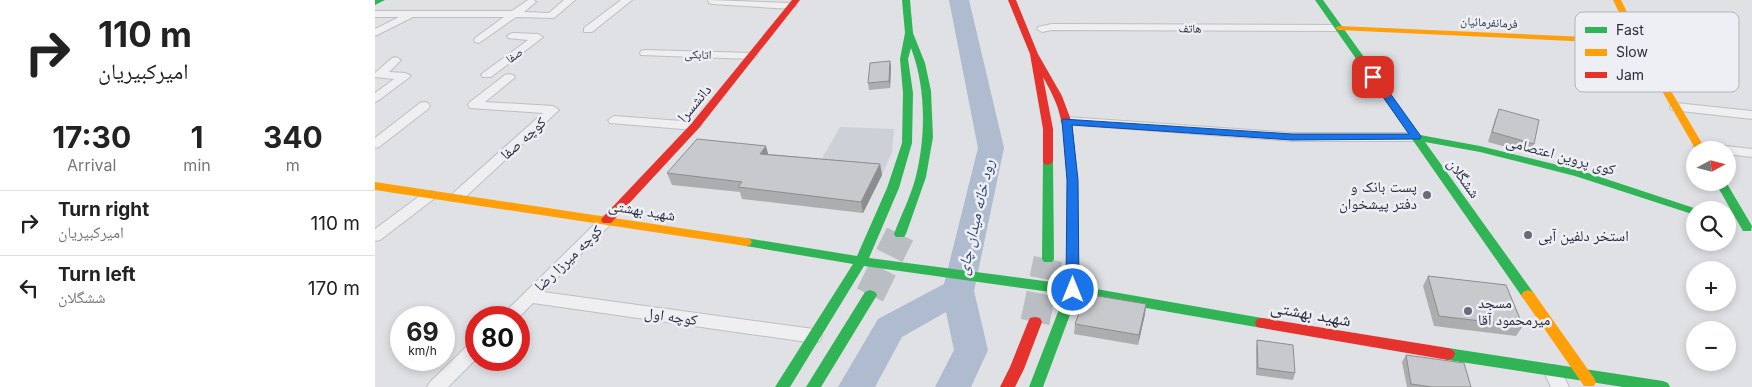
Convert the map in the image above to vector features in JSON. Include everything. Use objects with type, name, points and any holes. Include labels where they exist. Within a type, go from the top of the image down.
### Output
[{"type":"main road","points":[[375,3],[381,0]]},
{"type":"main road","points":[[782,387],[861,261],[893,188],[907,143],[908,93],[904,60],[909,33],[906,0]]},
{"type":"main road","points":[[1012,0],[1034,54],[1052,85],[1067,121],[1072,180],[1073,290],[1036,387]]},
{"type":"main road","name":"ششگلان","points":[[1319,0],[1593,387]]},
{"type":"main road","points":[[1617,0],[1623,12]]},
{"type":"main road","name":"دانشسرا","points":[[607,220],[695,126],[793,3]]},
{"type":"main road","name":"فرمانفرمائیان","points":[[1339,28],[1575,39]]},
{"type":"main road","points":[[900,234],[921,177],[929,137],[926,91],[921,63],[909,33]]},
{"type":"main road","points":[[1034,54],[1048,129],[1048,259]]},
{"type":"main road","points":[[1667,92],[1696,141]]},
{"type":"main road","name":"کوی پروین اعتصامی","points":[[1416,137],[1480,149],[1578,173],[1686,208]]},
{"type":"main road","name":"شهید بهشتى","points":[[375,186],[607,220],[861,261],[1073,290],[1556,379],[1584,375],[1663,387]]},
{"type":"main road","points":[[1726,191],[1750,229]]},
{"type":"main road","points":[[1736,225],[1750,229]]},
{"type":"main road","points":[[813,387],[870,295]]},
{"type":"main road","points":[[1007,387],[1017,369],[1035,322]]},
{"type":"street","points":[[375,14],[488,13],[551,16],[571,0]]},
{"type":"street","points":[[588,30],[627,0]]},
{"type":"street","points":[[712,1],[793,3]]},
{"type":"street","points":[[479,40],[531,2]]},
{"type":"street","points":[[488,13],[498,4]]},
{"type":"street","points":[[375,33],[411,15]]},
{"type":"street","name":"هاتف","points":[[1042,29],[1051,27],[1339,28]]},
{"type":"street","name":"صفا","points":[[509,77],[487,76],[538,37],[512,36]]},
{"type":"street","name":"اتابکی","points":[[645,53],[752,56]]},
{"type":"street","points":[[662,62],[671,53]]},
{"type":"street","points":[[377,77],[396,60]]},
{"type":"street","points":[[375,98],[405,76],[377,77]]},
{"type":"street","name":"کوچه صفا","points":[[456,198],[553,110],[474,105],[509,77]]},
{"type":"street","points":[[375,144],[424,106]]},
{"type":"street","points":[[1676,107],[1752,114]]},
{"type":"street","points":[[614,120],[695,126]]},
{"type":"street","points":[[1067,121],[1292,137],[1416,137]]},
{"type":"street","points":[[1736,151],[1752,153]]},
{"type":"street","points":[[375,236],[431,195]]},
{"type":"street","name":"کوچه میرزا رضا","points":[[519,306],[607,220]]},
{"type":"street","name":"کوچه اول","points":[[529,296],[814,336]]},
{"type":"street","points":[[436,387],[465,359]]},
{"type":"shaded area","points":[[840,127],[894,129],[892,152],[882,175],[816,169]]},
{"type":"building","points":[[890,61],[889,81],[868,83],[870,63]]},
{"type":"building","points":[[1499,109],[1539,120],[1534,144],[1492,132]]},
{"type":"building","points":[[697,139],[766,146],[760,154],[880,164],[861,202],[738,187],[742,182],[667,173]]},
{"type":"building","name":"مسجد میرمحمود آقا","points":[[1428,276],[1506,285],[1523,326],[1439,316]]},
{"type":"building","points":[[1086,294],[1146,304],[1139,335],[1075,324]]},
{"type":"building","points":[[1257,340],[1293,345],[1295,373],[1258,368]]},
{"type":"building","points":[[1406,355],[1464,363],[1471,387],[1432,387],[1411,384]]},
{"type":"waterway","name":"رود خانه میدان چای","points":[[958,291],[991,148],[959,0]]},
{"type":"waterway","name":"رود خانه میدان چای","points":[[856,387],[890,328],[958,291]]},
{"type":"waterway","points":[[953,387],[971,350],[958,291]]},
{"type":"tunnel","points":[[870,295],[900,234]]},
{"type":"tunnel","points":[[1035,322],[1048,259]]},
{"type":"traffic: fast","points":[[375,3],[381,0]]},
{"type":"traffic: fast","points":[[900,234],[921,177],[928,137],[926,91],[921,63],[909,33],[906,0]]},
{"type":"traffic: fast","points":[[1319,0],[1528,295]]},
{"type":"traffic: fast","points":[[782,387],[861,261],[893,188],[907,143],[908,93],[904,59],[909,33]]},
{"type":"traffic: fast","points":[[1416,137],[1480,149],[1578,173],[1686,208]]},
{"type":"traffic: fast","points":[[1048,162],[1048,259]]},
{"type":"traffic: fast","points":[[1725,191],[1747,228]]},
{"type":"traffic: fast","points":[[746,242],[861,261],[1073,290],[1262,323]]},
{"type":"traffic: fast","points":[[1036,387],[1073,290],[1073,283]]},
{"type":"traffic: fast","points":[[813,387],[870,295]]},
{"type":"traffic: fast","points":[[1448,354],[1584,375]]},
{"type":"traffic: fast","points":[[1584,375],[1663,387]]},
{"type":"traffic: slow","points":[[1617,0],[1623,12]]},
{"type":"traffic: slow","points":[[1339,28],[1575,39]]},
{"type":"traffic: slow","points":[[1667,92],[1696,141]]},
{"type":"traffic: slow","points":[[375,186],[746,242]]},
{"type":"traffic: slow","points":[[1528,295],[1589,382]]},
{"type":"traffic: jam","points":[[607,220],[695,126],[796,0]]},
{"type":"traffic: jam","points":[[1012,0],[1034,54],[1048,129],[1048,162]]},
{"type":"traffic: jam","points":[[1034,54],[1058,96],[1067,123],[1073,182],[1073,283]]},
{"type":"traffic: jam","points":[[1007,387],[1017,369],[1035,322]]},
{"type":"traffic: jam","points":[[1262,323],[1448,354]]},
{"type":"place","name":"پست بانک و دفتر پیشخوان","points":[[1427,195]]},
{"type":"place","name":"استخر دلفین آبی","points":[[1528,235]]},
{"type":"place","name":"مسجد میرمحمود آقا","points":[[1468,311]]},
{"type":"route","points":[[1073,290],[1072,180],[1067,121],[1292,137],[1416,137],[1373,77]]}]
